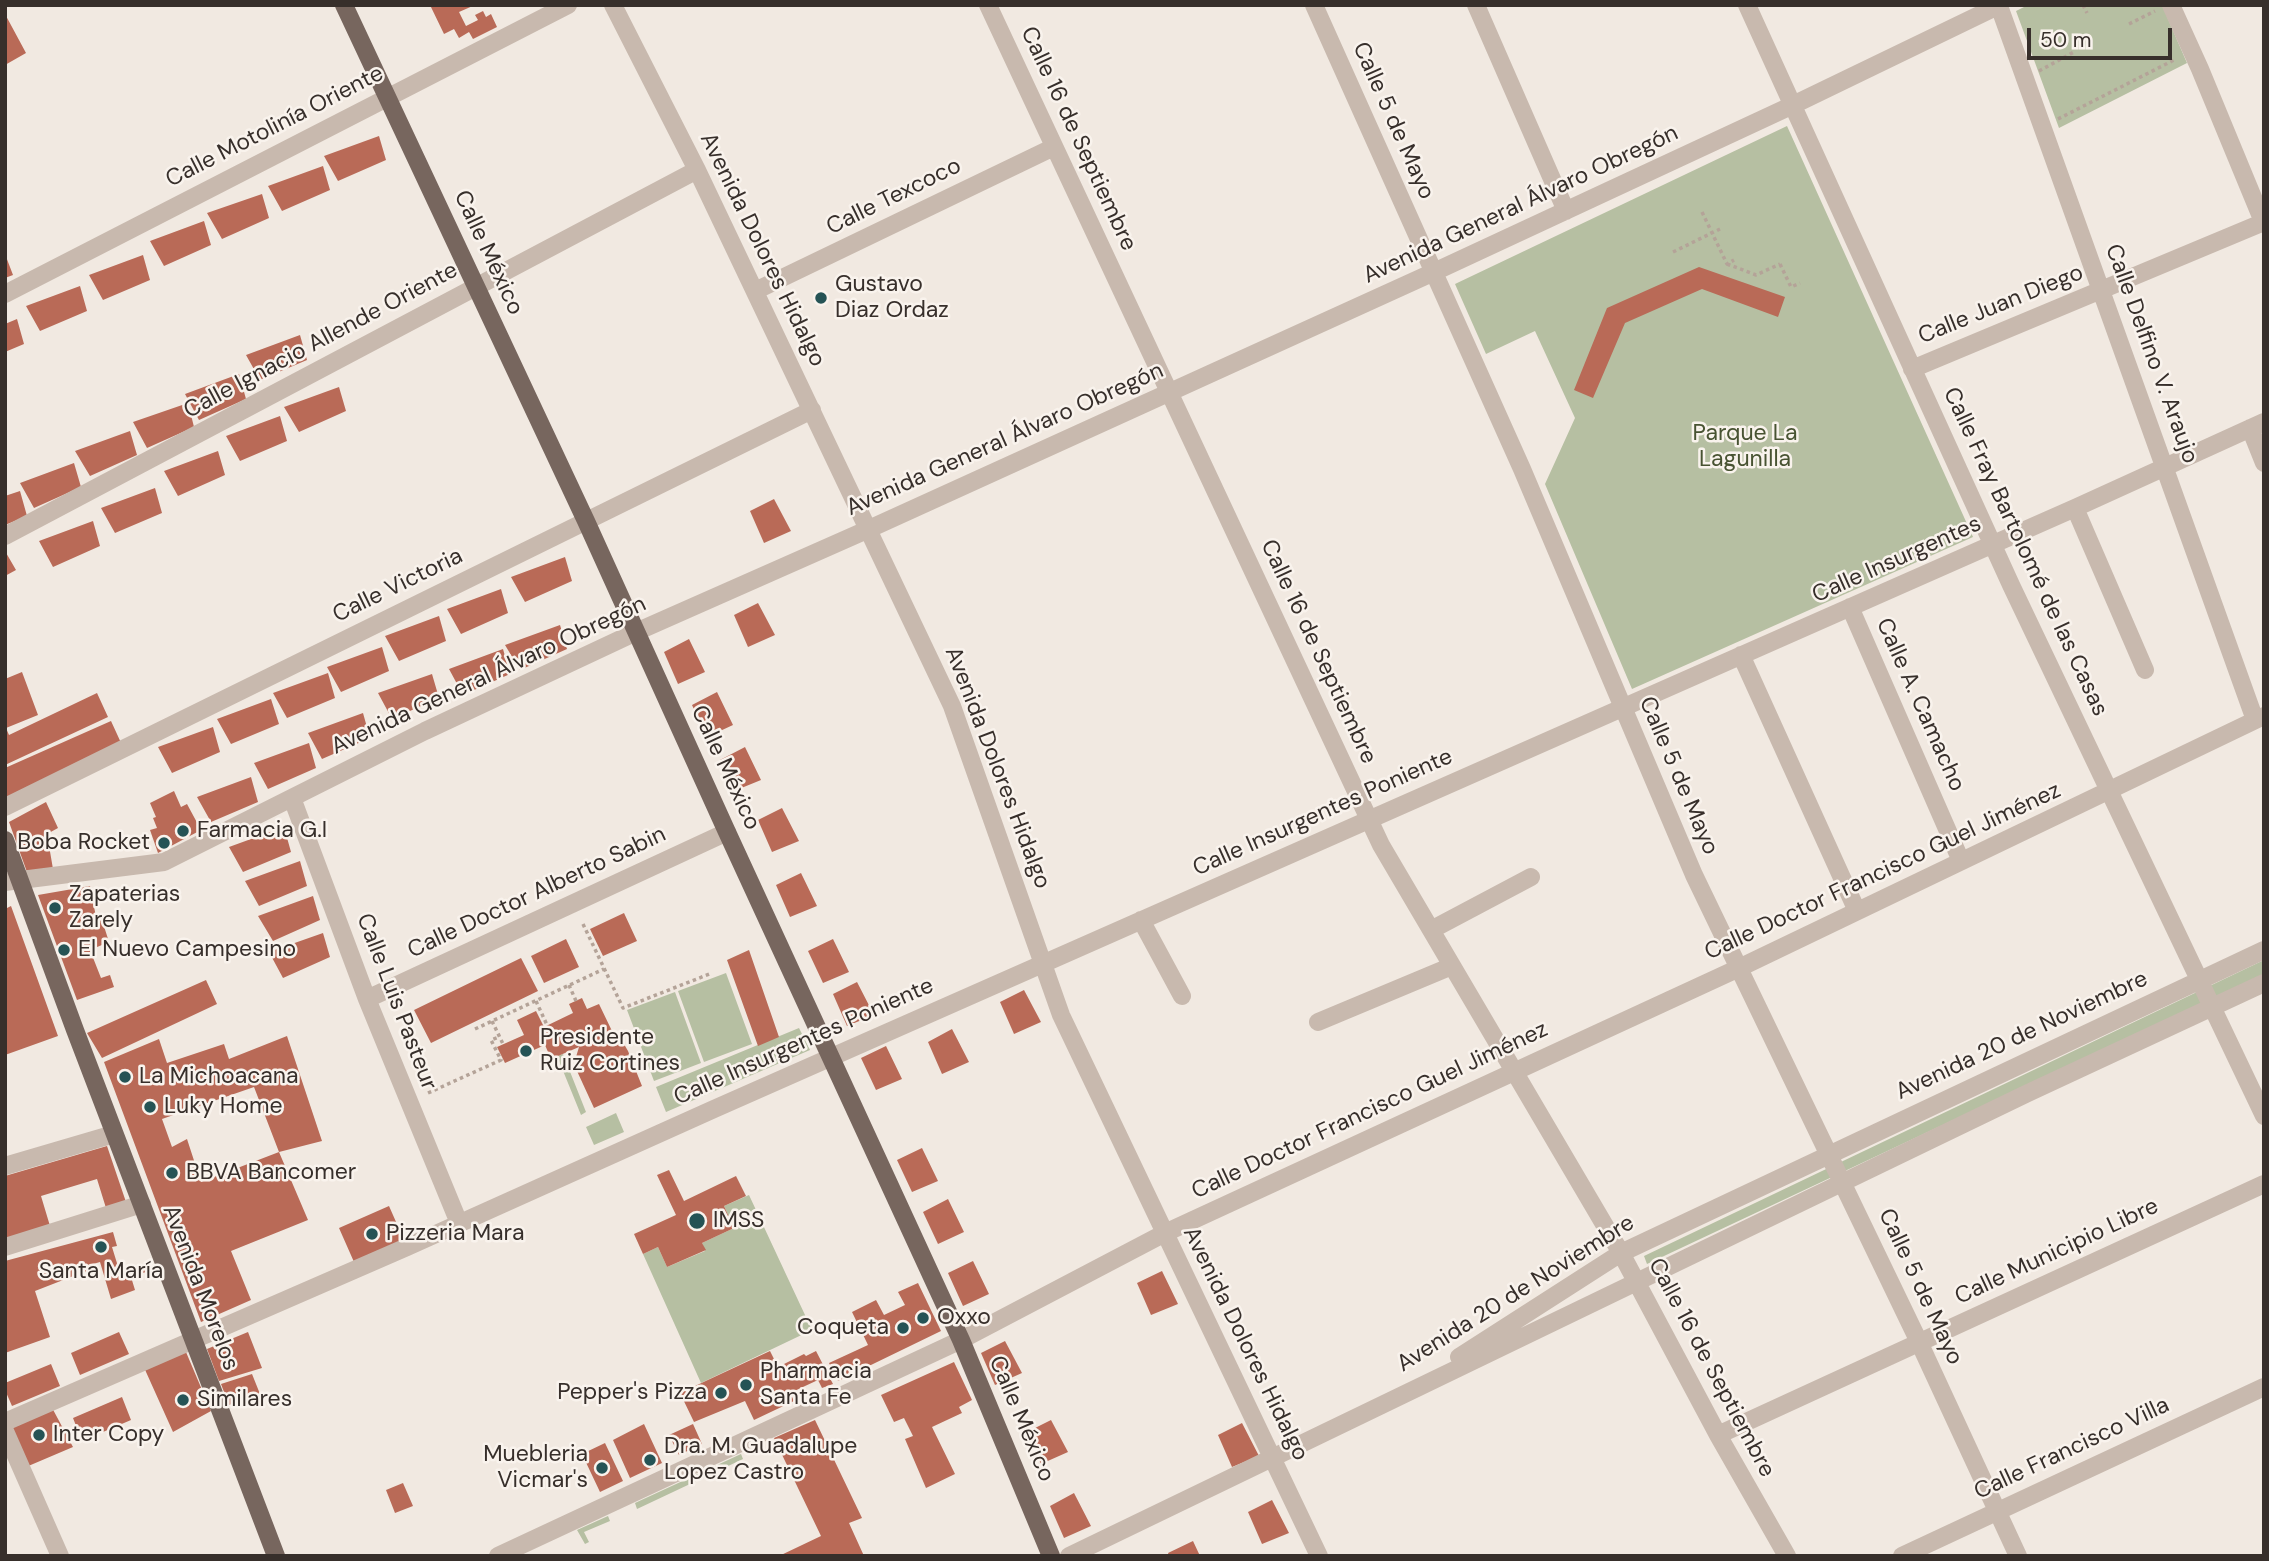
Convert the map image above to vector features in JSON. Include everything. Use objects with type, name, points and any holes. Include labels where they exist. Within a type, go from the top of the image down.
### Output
[{"type":"main road","name":"Calle México","points":[[344,5],[586,521],[961,1340],[1051,1556]]},
{"type":"main road","name":"Avenida Morelos","points":[[5,839],[13,881],[142,1204],[276,1556]]},
{"type":"street","name":"Calle Motolinía Oriente","points":[[5,294],[568,5]]},
{"type":"street","name":"Avenida Dolores Hidalgo","points":[[613,5],[697,170],[952,706],[1061,1015],[1319,1556]]},
{"type":"street","name":"Calle 16 de Septiembre","points":[[988,5],[1369,820],[1621,1253],[1718,1435],[1787,1556]]},
{"type":"street","name":"Calle 5 de Mayo","points":[[1314,5],[1522,469],[1694,875],[1919,1342],[2018,1556]]},
{"type":"street","points":[[1476,5],[1566,211]]},
{"type":"street","name":"Calle Fray Bartolomé de las Casas","points":[[1747,5],[1993,544],[2264,1116]]},
{"type":"street","name":"Avenida General Álvaro Obregón","points":[[13,881],[164,862],[425,731],[636,632],[1434,272],[1793,105],[1999,5]]},
{"type":"street","name":"Calle Delfino V. Araujo","points":[[1999,5],[2165,467],[2259,718]]},
{"type":"street","points":[[2167,6],[2200,69],[2264,223]]},
{"type":"street","name":"Calle Texcoco","points":[[755,292],[1054,147]]},
{"type":"street","name":"Calle Ignacio Allende Oriente","points":[[5,536],[697,170]]},
{"type":"street","name":"Calle Juan Diego","points":[[1912,369],[2264,223]]},
{"type":"street","name":"Calle Victoria","points":[[5,807],[812,410]]},
{"type":"street","points":[[2257,425],[2264,463]]},
{"type":"street","name":"Calle Insurgentes","points":[[1623,708],[2257,425]]},
{"type":"street","points":[[2075,508],[2145,670]]},
{"type":"street","name":"Calle A. Camacho","points":[[1850,607],[1962,861]]},
{"type":"street","points":[[1741,655],[1857,911]]},
{"type":"street","name":"Calle Insurgentes Poniente","points":[[5,1422],[1623,708]]},
{"type":"street","name":"Calle Doctor Francisco Guel Jiménez","points":[[498,1556],[961,1340],[1165,1233],[1739,968],[2259,718]]},
{"type":"street","name":"Calle Luis Pasteur","points":[[292,798],[368,999],[458,1223]]},
{"type":"street","name":"Calle Doctor Alberto Sabin","points":[[368,999],[727,832]]},
{"type":"street","points":[[1431,930],[1531,877]]},
{"type":"street","points":[[1141,920],[1182,996]]},
{"type":"street","name":"Avenida 20 de Noviembre","points":[[1397,1397],[1621,1253],[2264,950]]},
{"type":"street","points":[[1318,1022],[1452,966]]},
{"type":"street","name":"Avenida 20 de Noviembre","points":[[1397,1397],[2028,1093],[2264,983]]},
{"type":"street","points":[[2014,1067],[2028,1093]]},
{"type":"street","points":[[5,1166],[114,1134]]},
{"type":"street","name":"Calle Municipio Libre","points":[[1718,1435],[2264,1184]]},
{"type":"street","points":[[5,1247],[142,1204]]},
{"type":"street","name":"Calle Francisco Villa","points":[[1902,1556],[1924,1551],[1998,1511],[2264,1387]]},
{"type":"street","points":[[1069,1556],[1397,1397]]},
{"type":"street","points":[[5,1431],[60,1556]]},
{"type":"path","points":[[2084,5],[2088,13]]},
{"type":"path","points":[[2129,24],[2167,6]]},
{"type":"path","points":[[2038,71],[2074,52]]},
{"type":"path","points":[[2056,120],[2184,55]]},
{"type":"path","points":[[1702,212],[1727,264],[1756,275],[1779,263],[1791,287],[1800,283]]},
{"type":"path","points":[[1673,252],[1720,229]]},
{"type":"path","points":[[1727,264],[1734,260]]},
{"type":"path","points":[[583,924],[623,1008],[712,973]]},
{"type":"path","points":[[475,1029],[604,969]]},
{"type":"path","points":[[569,985],[576,1001]]},
{"type":"path","points":[[536,1001],[547,1025]]},
{"type":"path","points":[[492,1021],[503,1044]]},
{"type":"path","points":[[428,1093],[501,1060],[491,1040],[499,1037]]},
{"type":"green space","points":[[2028,5],[2162,5],[2187,63],[2059,128],[2016,11]]},
{"type":"green space","name":"Parque La Lagunilla","points":[[1787,126],[1973,537],[1632,689],[1545,484],[1575,418],[1535,331],[1486,354],[1455,284]]},
{"type":"green space","points":[[2264,960],[2264,974],[1647,1264],[1644,1256]]},
{"type":"green space","points":[[726,973],[752,1044],[704,1062],[678,991]]},
{"type":"green space","points":[[675,992],[701,1063],[654,1081],[627,1010]]},
{"type":"green space","points":[[799,1028],[810,1050],[666,1112],[656,1087]]},
{"type":"green space","points":[[563,1054],[586,1112],[581,1115],[557,1056]]},
{"type":"green space","points":[[616,1113],[624,1132],[594,1145],[586,1127]]},
{"type":"green space","points":[[749,1195],[812,1330],[701,1383],[643,1254],[658,1247],[667,1267],[705,1251],[702,1243],[734,1228],[724,1206]]},
{"type":"green space","points":[[741,1454],[743,1459],[637,1509],[635,1503]]},
{"type":"green space","points":[[608,1516],[610,1521],[584,1532],[589,1542],[585,1544],[577,1530]]},
{"type":"building","points":[[430,5],[475,5],[459,12],[466,26],[478,20],[475,15],[483,11],[486,17],[491,14],[497,27],[473,39],[469,32],[459,38],[454,29],[444,34]]},
{"type":"building","points":[[5,14],[26,53],[5,65]]},
{"type":"building","points":[[379,136],[386,160],[338,181],[324,156]]},
{"type":"building","points":[[323,166],[330,190],[282,211],[268,186]]},
{"type":"building","points":[[262,194],[269,218],[222,239],[207,213]]},
{"type":"building","points":[[204,221],[211,245],[164,266],[150,241]]},
{"type":"building","points":[[5,254],[13,275],[5,278]]},
{"type":"building","points":[[143,255],[150,280],[103,300],[89,275]]},
{"type":"building","points":[[1699,267],[1785,297],[1778,317],[1702,289],[1625,323],[1593,398],[1574,390],[1607,308]]},
{"type":"building","points":[[80,286],[87,311],[40,331],[26,306]]},
{"type":"building","points":[[17,319],[24,344],[5,352],[5,324]]},
{"type":"building","points":[[300,335],[307,360],[260,380],[246,355]]},
{"type":"building","points":[[239,374],[246,399],[199,420],[185,394]]},
{"type":"building","points":[[339,387],[346,411],[299,432],[284,407]]},
{"type":"building","points":[[188,403],[194,427],[147,448],[133,422]]},
{"type":"building","points":[[280,416],[287,441],[240,461],[226,436]]},
{"type":"building","points":[[130,431],[137,455],[90,476],[75,451]]},
{"type":"building","points":[[218,451],[225,475],[178,496],[164,471]]},
{"type":"building","points":[[74,463],[81,487],[34,508],[20,483]]},
{"type":"building","points":[[155,488],[162,513],[115,533],[101,508]]},
{"type":"building","points":[[20,491],[27,516],[5,525],[5,496]]},
{"type":"building","points":[[774,499],[791,531],[764,543],[750,511]]},
{"type":"building","points":[[93,521],[100,546],[53,567],[39,541]]},
{"type":"building","points":[[5,551],[16,570],[5,576]]},
{"type":"building","points":[[565,557],[572,581],[525,602],[511,577]]},
{"type":"building","points":[[501,589],[508,613],[461,634],[447,609]]},
{"type":"building","points":[[758,603],[775,635],[748,647],[734,615]]},
{"type":"building","points":[[439,616],[446,641],[399,661],[385,636]]},
{"type":"building","points":[[560,625],[567,649],[520,670],[505,645]]},
{"type":"building","points":[[689,639],[705,672],[678,684],[664,652]]},
{"type":"building","points":[[382,647],[389,671],[341,692],[327,667]]},
{"type":"building","points":[[503,649],[510,674],[463,695],[449,669]]},
{"type":"building","points":[[22,672],[38,715],[6,728],[9,735],[97,693],[108,717],[5,765],[5,679]]},
{"type":"building","points":[[328,673],[335,698],[287,718],[273,693]]},
{"type":"building","points":[[432,674],[439,698],[392,719],[378,693]]},
{"type":"building","points":[[717,692],[733,725],[707,737],[692,705]]},
{"type":"building","points":[[271,699],[279,724],[231,744],[217,719]]},
{"type":"building","points":[[363,713],[370,738],[322,759],[308,733]]},
{"type":"building","points":[[111,721],[122,745],[7,799],[5,768]]},
{"type":"building","points":[[213,727],[220,752],[172,773],[158,747]]},
{"type":"building","points":[[309,743],[316,768],[268,789],[254,763]]},
{"type":"building","points":[[745,747],[761,780],[734,791],[720,760]]},
{"type":"building","points":[[251,777],[258,802],[211,822],[197,797]]},
{"type":"building","points":[[174,791],[181,807],[187,804],[201,830],[158,853],[150,830],[157,828],[150,803]]},
{"type":"building","points":[[46,802],[58,828],[47,834],[53,869],[27,872],[9,822]]},
{"type":"building","points":[[782,808],[799,841],[772,852],[758,820]]},
{"type":"building","points":[[284,827],[291,852],[243,872],[229,847]]},
{"type":"building","points":[[300,861],[307,886],[259,906],[245,881]]},
{"type":"building","points":[[801,873],[817,906],[790,917],[776,885]]},
{"type":"building","points":[[90,886],[97,922],[102,920],[109,942],[90,950],[101,978],[110,975],[114,987],[77,1000],[38,895]]},
{"type":"building","points":[[313,896],[320,920],[273,941],[258,916]]},
{"type":"building","points":[[11,906],[58,1036],[5,1055],[5,909]]},
{"type":"building","points":[[624,913],[637,941],[603,956],[590,929]]},
{"type":"building","points":[[323,933],[330,957],[283,978],[269,952]]},
{"type":"building","points":[[566,939],[579,967],[544,983],[531,956]]},
{"type":"building","points":[[833,939],[849,972],[823,983],[808,951]]},
{"type":"building","points":[[749,950],[779,1037],[758,1046],[727,960]]},
{"type":"building","points":[[521,958],[538,991],[431,1043],[414,1010]]},
{"type":"building","points":[[206,980],[217,1004],[102,1058],[87,1033]]},
{"type":"building","points":[[857,982],[874,1015],[847,1026],[833,994]]},
{"type":"building","points":[[1024,990],[1041,1022],[1014,1034],[1000,1002]]},
{"type":"building","points":[[582,998],[587,1009],[599,1004],[612,1031],[628,1051],[642,1086],[594,1108],[577,1071],[576,1057],[579,1047],[551,1059],[545,1045],[505,1063],[497,1047],[524,1035],[517,1020],[536,1011],[544,1027],[573,1013],[569,1004]]},
{"type":"building","points":[[952,1029],[969,1062],[942,1074],[928,1042]]},
{"type":"building","points":[[287,1036],[322,1141],[279,1152],[308,1220],[231,1251],[251,1300],[201,1322],[104,1062],[159,1039],[167,1063],[224,1044],[229,1059]],"holes":[[[254,1087],[279,1152],[201,1182],[187,1139],[172,1147],[162,1119]]]},
{"type":"building","points":[[886,1046],[902,1079],[876,1090],[861,1058]]},
{"type":"building","points":[[107,1146],[126,1202],[106,1208],[97,1179],[41,1196],[50,1226],[5,1239],[5,1176]]},
{"type":"building","points":[[922,1148],[938,1181],[912,1192],[897,1160]]},
{"type":"building","name":"IMSS","points":[[669,1170],[684,1201],[736,1176],[746,1196],[724,1206],[734,1228],[702,1243],[706,1250],[667,1267],[658,1247],[643,1254],[634,1234],[676,1215],[657,1175]]},
{"type":"building","points":[[948,1199],[964,1232],[938,1244],[923,1212]]},
{"type":"building","name":"Pizzeria Mara","points":[[389,1206],[404,1240],[354,1262],[339,1228]]},
{"type":"building","points":[[113,1232],[117,1246],[112,1247],[120,1273],[149,1262],[152,1270],[131,1277],[135,1290],[111,1299],[100,1262],[93,1264],[94,1268],[35,1291],[50,1337],[5,1353],[5,1261]]},
{"type":"building","points":[[973,1261],[989,1294],[963,1306],[948,1273]]},
{"type":"building","points":[[1162,1271],[1178,1304],[1151,1315],[1137,1283]]},
{"type":"building","points":[[918,1283],[941,1331],[838,1381],[829,1363],[868,1345],[852,1312],[876,1300],[884,1315],[905,1305],[898,1292]]},
{"type":"building","points":[[119,1332],[129,1354],[80,1375],[71,1353]]},
{"type":"building","points":[[248,1332],[262,1368],[219,1381],[207,1349]]},
{"type":"building","points":[[1005,1341],[1022,1373],[995,1385],[981,1353]]},
{"type":"building","name":"Similares","points":[[183,1345],[211,1411],[173,1432],[142,1363]]},
{"type":"building","points":[[770,1351],[778,1367],[816,1351],[833,1384],[822,1388],[818,1380],[790,1393],[794,1401],[754,1420],[745,1401],[694,1422],[680,1393]]},
{"type":"building","points":[[954,1362],[972,1400],[959,1407],[962,1413],[932,1427],[955,1474],[926,1488],[905,1439],[913,1436],[904,1418],[894,1422],[881,1395]]},
{"type":"building","points":[[51,1364],[60,1386],[12,1406],[5,1383]]},
{"type":"building","points":[[252,1374],[260,1394],[229,1405],[221,1384]]},
{"type":"building","points":[[122,1397],[131,1420],[82,1441],[73,1418]]},
{"type":"building","name":"Inter Copy","points":[[50,1404],[73,1447],[26,1467],[7,1423]]},
{"type":"building","points":[[815,1420],[862,1518],[849,1523],[864,1556],[779,1556],[821,1536],[774,1438]]},
{"type":"building","points":[[1051,1420],[1068,1452],[1041,1464],[1027,1432]]},
{"type":"building","points":[[1242,1423],[1259,1456],[1232,1467],[1218,1435]]},
{"type":"building","points":[[644,1424],[662,1463],[630,1478],[613,1440]]},
{"type":"building","points":[[693,1424],[702,1444],[679,1455],[669,1435]]},
{"type":"building","name":"Muebleria Vicmar's","points":[[605,1443],[623,1481],[600,1492],[582,1454]]},
{"type":"building","points":[[403,1483],[413,1506],[395,1513],[386,1490]]},
{"type":"building","points":[[1074,1493],[1091,1526],[1064,1538],[1050,1506]]},
{"type":"building","points":[[1272,1500],[1289,1533],[1262,1544],[1248,1512]]},
{"type":"building","points":[[1193,1541],[1200,1556],[1169,1556],[1168,1553]]},
{"type":"place","name":"Gustavo Diaz Ordaz","points":[[821,298]]},
{"type":"place","name":"Farmacia G.I","points":[[183,831]]},
{"type":"place","name":"Boba Rocket","points":[[164,843]]},
{"type":"place","name":"Zapaterias Zarely","points":[[55,908]]},
{"type":"place","name":"El Nuevo Campesino","points":[[64,950]]},
{"type":"place","name":"Presidente Ruiz Cortines","points":[[526,1051]]},
{"type":"place","name":"La Michoacana","points":[[125,1077]]},
{"type":"place","name":"Luky Home","points":[[150,1107]]},
{"type":"place","name":"BBVA Bancomer","points":[[172,1173]]},
{"type":"place","name":"IMSS","points":[[697,1221]]},
{"type":"place","name":"Pizzeria Mara","points":[[372,1234]]},
{"type":"place","name":"Santa María","points":[[101,1247]]},
{"type":"place","name":"Oxxo","points":[[923,1318]]},
{"type":"place","name":"Coqueta","points":[[903,1328]]},
{"type":"place","name":"Pharmacia Santa Fe","points":[[746,1385]]},
{"type":"place","name":"Pepper's Pizza","points":[[721,1393]]},
{"type":"place","name":"Similares","points":[[183,1400]]},
{"type":"place","name":"Inter Copy","points":[[39,1435]]},
{"type":"place","name":"Dra. M. Guadalupe Lopez Castro","points":[[650,1460]]},
{"type":"place","name":"Muebleria Vicmar's","points":[[602,1468]]}]
